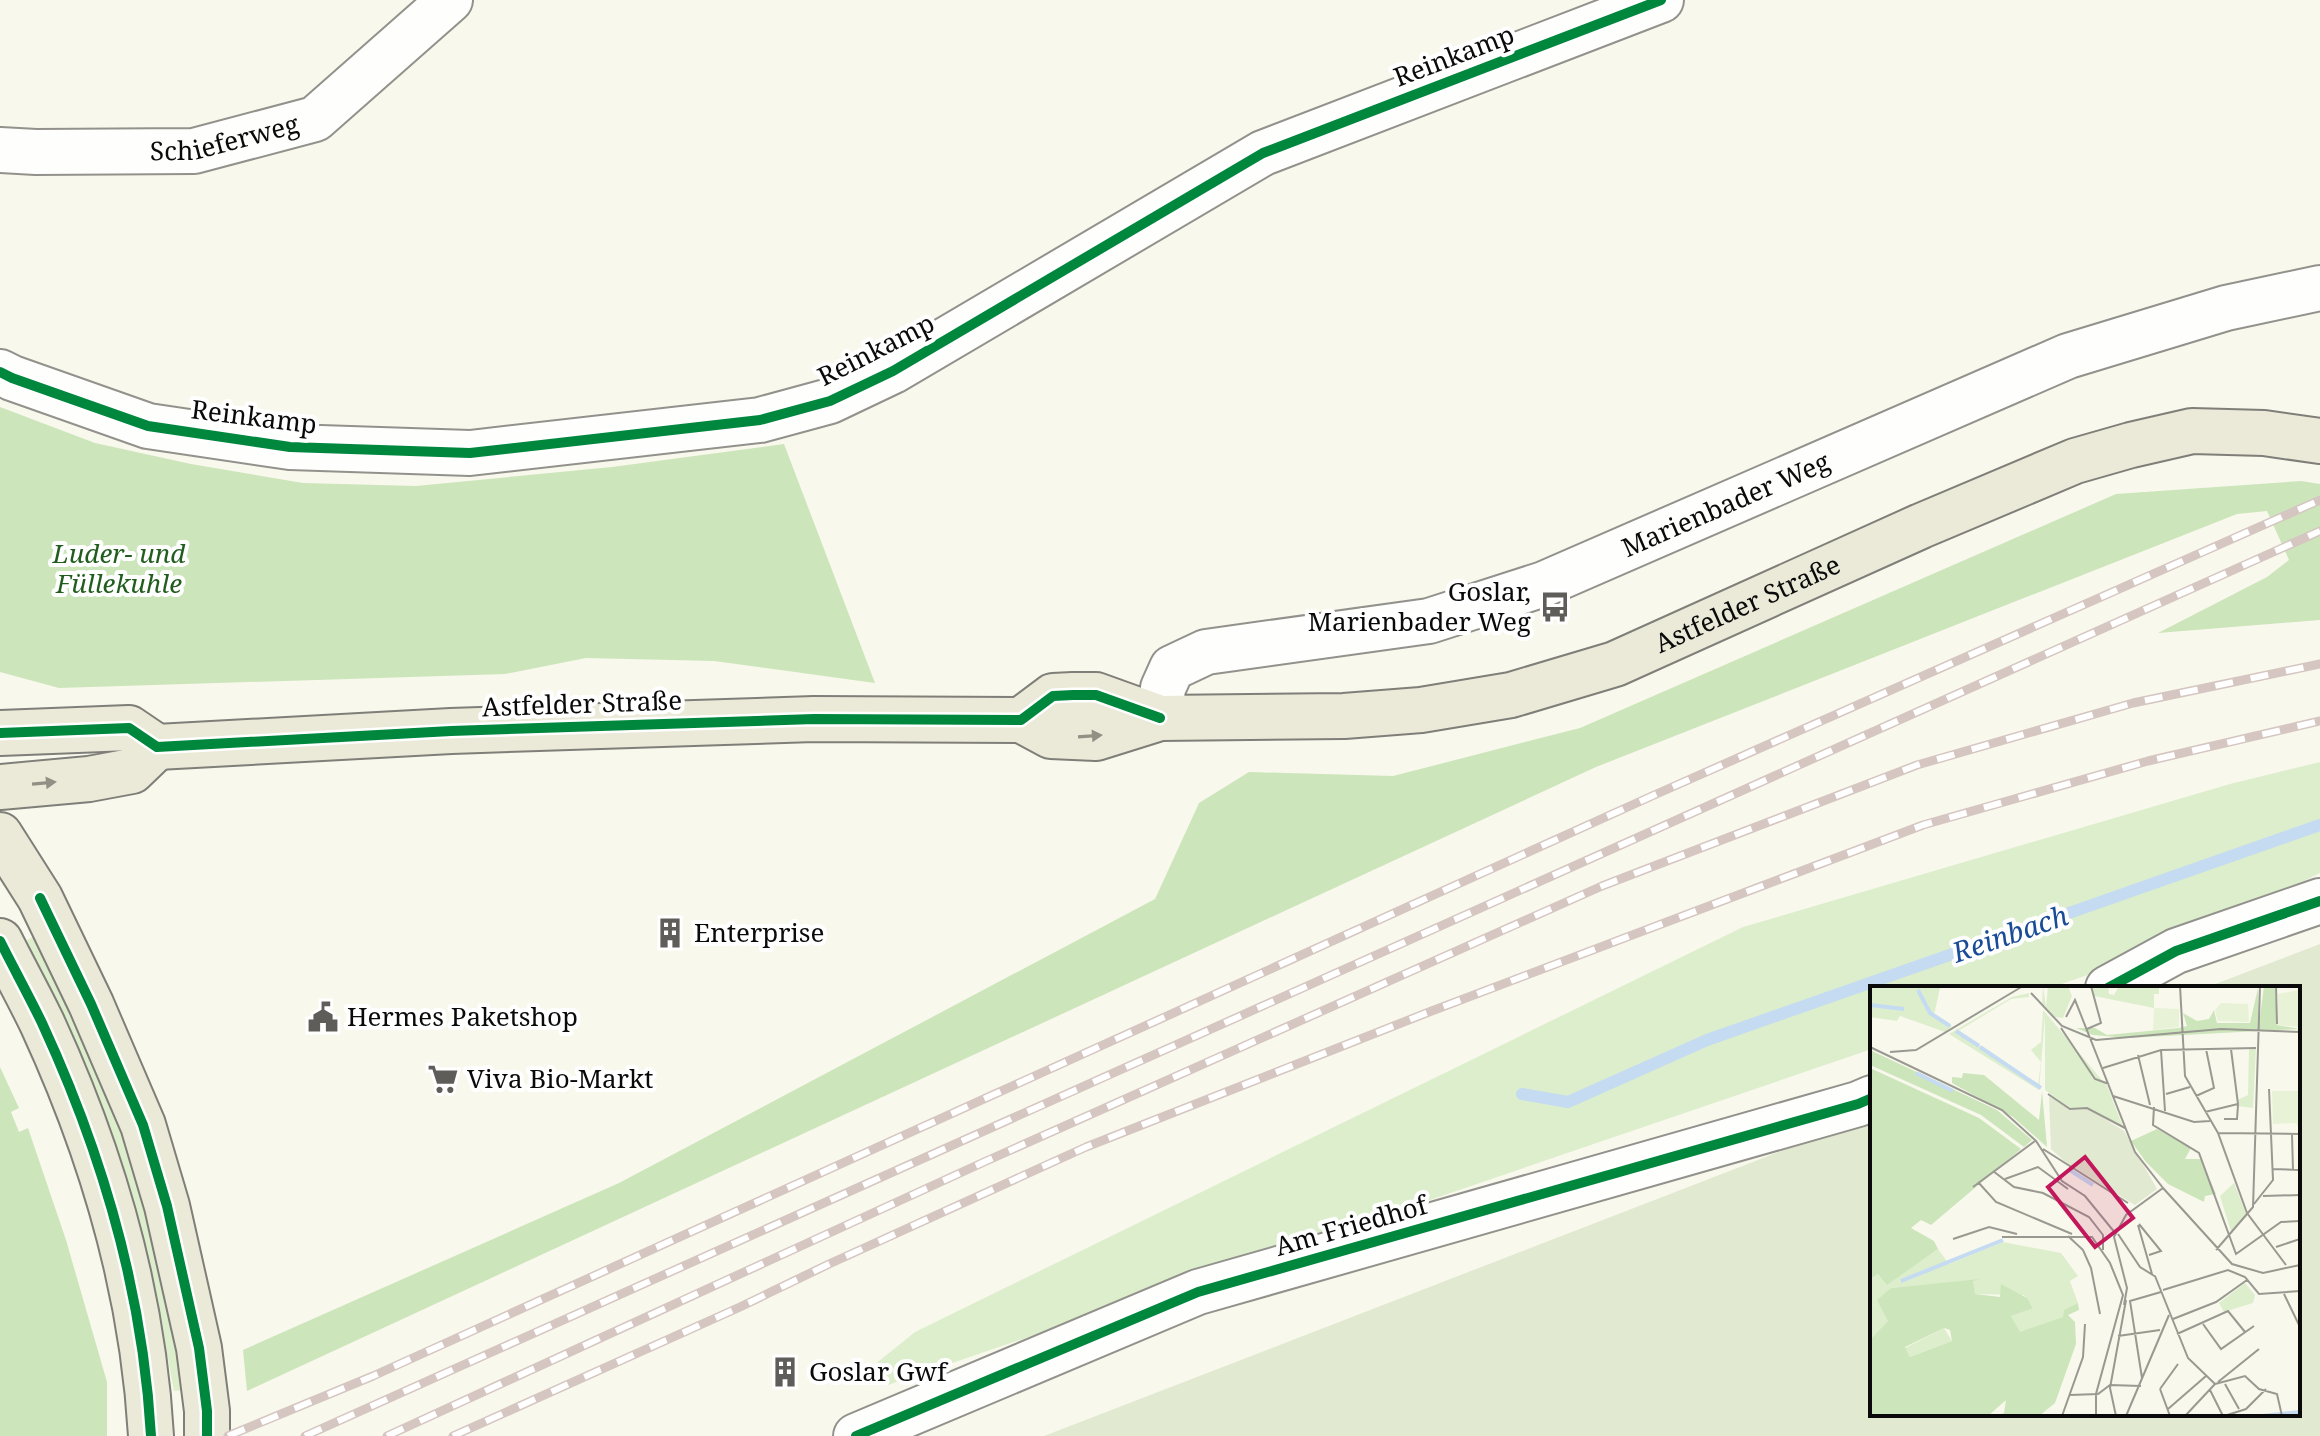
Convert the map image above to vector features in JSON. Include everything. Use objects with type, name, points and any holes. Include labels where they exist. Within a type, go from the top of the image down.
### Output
[{"type":"main road","name":"Astfelder Straße","points":[[157,747],[577,726],[814,719],[1021,720],[1053,696],[1073,695],[1096,695],[1160,718],[1344,716],[1421,710],[1511,695],[1615,664],[1921,526],[2075,461],[2192,431],[2264,433],[2320,441]]},
{"type":"main road","points":[[0,733],[129,728],[157,747],[132,771],[89,779],[0,787]]},
{"type":"main road","points":[[0,835],[40,898],[91,1004],[143,1125],[167,1206],[199,1348],[207,1436]]},
{"type":"main road","points":[[0,941],[42,1024],[91,1144],[130,1278],[145,1358],[151,1436]]},
{"type":"street","name":"Schieferweg","points":[[0,150],[194,151],[315,119],[450,0]]},
{"type":"street","name":"Reinkamp","points":[[0,372],[148,426],[290,447],[470,453],[760,420],[830,401],[893,371],[1263,153],[1661,0]]},
{"type":"street","name":"Marienbader Weg","points":[[1160,718],[1163,688],[1172,668],[1206,652],[1429,621],[1544,584],[2068,356],[2226,308],[2320,288]]},
{"type":"street","points":[[2112,986],[2176,951],[2320,901]]},
{"type":"street","name":"Am Friedhof","points":[[856,1436],[1198,1292],[1870,1099]]},
{"type":"green space","name":"Luder- und Füllekuhle","points":[[0,407],[95,443],[191,464],[303,483],[416,486],[612,467],[784,444],[875,683],[714,661],[586,658],[505,674],[59,688],[0,672]]},
{"type":"green space","points":[[2301,481],[2320,484],[2320,620],[2158,633],[2267,577],[2289,560],[2267,511],[2237,514],[1596,767],[247,1391],[243,1350],[619,1183],[1155,899],[1199,803],[1249,772],[1393,776],[1580,728],[2116,494]]},
{"type":"green space","points":[[2320,762],[2320,873],[2175,945],[2056,986],[1870,986],[1870,1050],[888,1385],[869,1369],[915,1332],[1743,927],[2230,784]]},
{"type":"green space","points":[[34,936],[98,1071],[138,1175],[160,1255],[187,1390],[174,1391],[151,1270],[111,1134],[61,1020],[21,944]]},
{"type":"green space","points":[[2320,944],[2320,1436],[1044,1436],[1870,1117],[1870,1416],[2300,1416],[2300,986],[2210,986]]},
{"type":"green space","points":[[0,1067],[19,1108],[11,1112],[19,1132],[28,1128],[66,1240],[107,1382],[107,1436],[0,1436]]},
{"type":"waterway","name":"Reinbach","points":[[1522,1094],[1568,1102],[1707,1040],[2320,825]]},
{"type":"railway","points":[[228,1436],[373,1376],[1652,796],[2320,500]]},
{"type":"railway","points":[[305,1436],[2320,531]]},
{"type":"railway","points":[[387,1436],[984,1162],[1602,886],[1917,765],[2133,703],[2320,664]]},
{"type":"railway","points":[[453,1436],[1086,1147],[1429,1012],[1923,825],[2148,761],[2320,721]]},
{"type":"cycle path","points":[[0,372],[148,426],[290,447],[470,453],[760,420],[830,401],[893,371],[1263,153],[1661,0]]},
{"type":"cycle path","points":[[0,733],[129,728],[157,747],[451,731],[814,719],[1021,720],[1053,696],[1073,695],[1096,695],[1160,718]]},
{"type":"cycle path","points":[[40,898],[91,1004],[143,1125],[167,1206],[199,1348],[207,1436]]},
{"type":"cycle path","points":[[2112,986],[2176,951],[2320,901]]},
{"type":"cycle path","points":[[0,941],[64,1072],[101,1173],[129,1277],[139,1329],[151,1436]]},
{"type":"cycle path","points":[[856,1436],[1198,1292],[1870,1099]]},
{"type":"place","name":"Goslar, Marienbader Weg","points":[[1555,607]]},
{"type":"place","name":"Enterprise","points":[[670,933]]},
{"type":"place","name":"Hermes Paketshop","points":[[323,1017]]},
{"type":"place","name":"Viva Bio-Markt","points":[[443,1079]]},
{"type":"place","name":"Goslar Gwf","points":[[785,1372]]}]
